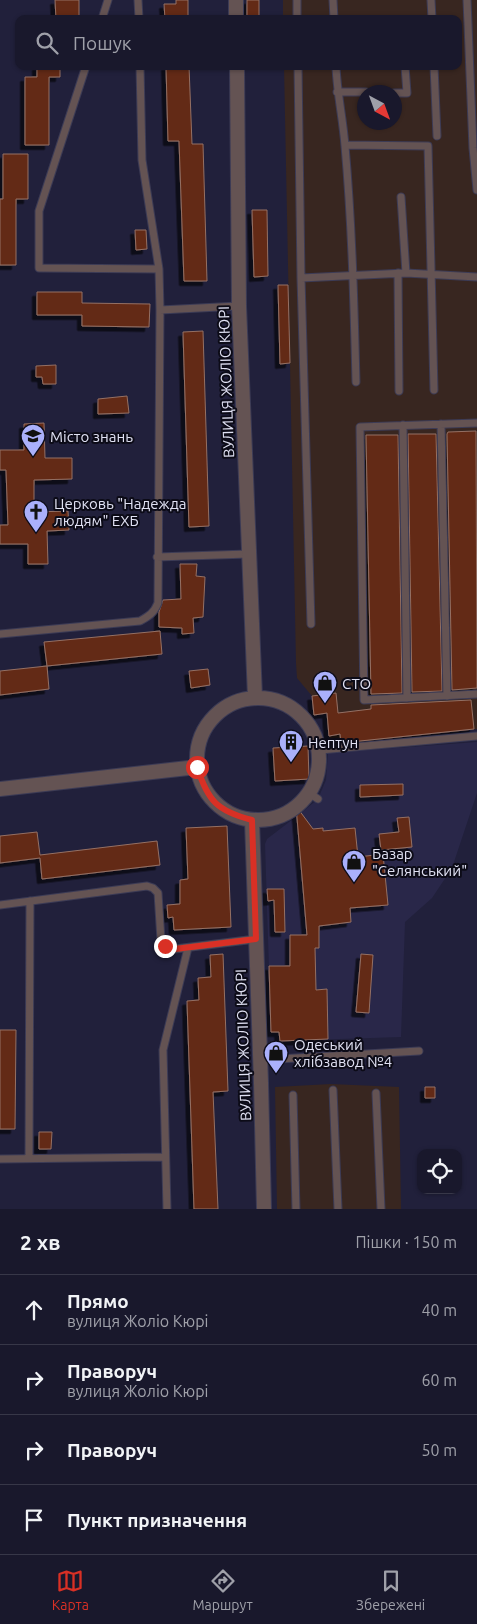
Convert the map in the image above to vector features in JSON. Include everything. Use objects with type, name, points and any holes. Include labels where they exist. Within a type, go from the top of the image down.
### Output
[{"type":"street","points":[[236,0],[236,15]]},
{"type":"street","name":"ВУЛИЦЯ ЖОЛІО КЮРІ","points":[[236,70],[239,306],[255,697]]},
{"type":"street","points":[[255,697],[275,699],[293,708],[308,722],[320,750],[313,796],[306,798],[291,811],[272,819],[252,820],[232,815],[215,803],[203,786],[197,767],[198,746],[205,728],[218,712],[235,702],[255,697]]},
{"type":"street","points":[[0,789],[197,767]]},
{"type":"street","name":"ВУЛИЦЯ ЖОЛІО КЮРІ","points":[[252,820],[261,1060],[264,1209]]},
{"type":"lane","points":[[103,15],[108,0]]},
{"type":"lane","points":[[138,0],[139,15]]},
{"type":"lane","points":[[297,0],[297,15]]},
{"type":"lane","points":[[333,0],[334,15]]},
{"type":"lane","points":[[431,0],[432,15]]},
{"type":"lane","points":[[467,0],[473,148],[477,190]]},
{"type":"lane","points":[[85,70],[39,211],[39,268],[159,269]]},
{"type":"lane","points":[[0,634],[140,621],[148,617],[158,603],[159,269],[142,160],[140,70]]},
{"type":"lane","points":[[298,70],[301,278],[311,624]]},
{"type":"lane","points":[[336,70],[337,92],[345,144],[354,275],[356,382]]},
{"type":"lane","points":[[402,93],[408,93],[405,70]]},
{"type":"lane","points":[[434,70],[437,136]]},
{"type":"lane","points":[[337,92],[357,92]]},
{"type":"lane","points":[[345,144],[428,146],[434,390]]},
{"type":"lane","points":[[399,391],[402,273],[401,197]]},
{"type":"lane","points":[[301,278],[402,273],[477,277]]},
{"type":"lane","points":[[160,310],[239,306]]},
{"type":"lane","points":[[477,423],[360,427],[364,700],[477,694]]},
{"type":"lane","points":[[441,424],[447,696]]},
{"type":"lane","points":[[403,425],[407,698]]},
{"type":"lane","points":[[157,557],[248,554]]},
{"type":"lane","points":[[320,750],[477,736]]},
{"type":"lane","points":[[0,905],[150,886],[156,890],[158,896],[159,931],[162,944],[172,949],[256,939]]},
{"type":"lane","points":[[29,1158],[30,901]]},
{"type":"lane","points":[[167,1209],[163,1050],[188,948]]},
{"type":"lane","points":[[261,1060],[418,1051]]},
{"type":"lane","points":[[333,1090],[338,1209]]},
{"type":"lane","points":[[376,1093],[381,1209]]},
{"type":"lane","points":[[293,1095],[296,1209]]},
{"type":"lane","points":[[0,1159],[166,1157]]},
{"type":"shaded area","points":[[283,0],[477,0],[477,729],[330,745],[328,726],[335,693],[312,696],[297,678],[284,70],[462,70],[462,15],[283,15]]},
{"type":"shaded area","name":"Базар \"Селянський\"","points":[[477,742],[477,793],[452,868],[432,898],[405,922],[401,1037],[280,1041],[279,1032],[271,1032],[265,844],[267,839],[318,799],[326,780],[328,753]]},
{"type":"shaded area","points":[[331,1084],[399,1087],[401,1209],[277,1209],[275,1087]]},
{"type":"building","points":[[55,0],[79,0],[79,15],[56,15]]},
{"type":"building","points":[[176,0],[188,0],[188,15],[165,15],[164,4],[176,4]]},
{"type":"building","points":[[247,0],[259,0],[259,15],[247,15]]},
{"type":"building","points":[[37,70],[60,70],[60,77],[49,77],[49,145],[25,145],[25,77],[37,77]]},
{"type":"building","points":[[166,70],[189,70],[192,144],[203,144],[207,281],[184,281],[179,141],[168,141]]},
{"type":"building","points":[[3,154],[28,154],[28,199],[16,199],[16,265],[0,265],[0,199],[3,199]]},
{"type":"building","points":[[252,210],[267,210],[268,276],[254,277]]},
{"type":"building","points":[[135,230],[146,230],[147,249],[136,250]]},
{"type":"building","points":[[278,285],[288,285],[290,363],[280,364]]},
{"type":"building","points":[[37,292],[82,292],[82,303],[150,304],[149,327],[82,326],[82,315],[37,315]]},
{"type":"building","points":[[203,331],[209,526],[189,527],[183,332]]},
{"type":"building","points":[[56,365],[56,384],[43,384],[42,377],[36,377],[36,366]]},
{"type":"building","points":[[127,396],[129,413],[98,414],[98,399]]},
{"type":"building","points":[[44,423],[45,458],[72,458],[72,479],[34,480],[34,512],[68,511],[69,530],[47,531],[48,564],[28,564],[28,544],[0,544],[0,525],[8,525],[6,470],[0,470],[0,450],[24,450],[24,424]]},
{"type":"building","points":[[476,431],[477,688],[452,690],[447,434],[448,432]]},
{"type":"building","points":[[408,434],[436,434],[442,691],[412,692]]},
{"type":"building","points":[[366,435],[398,435],[402,693],[371,694]]},
{"type":"building","points":[[180,564],[197,564],[196,576],[205,577],[203,617],[193,618],[194,633],[182,634],[182,628],[159,627],[159,612],[163,600],[181,599]]},
{"type":"building","points":[[160,631],[162,654],[47,666],[44,642]]},
{"type":"building","points":[[47,666],[49,689],[0,695],[0,671]]},
{"type":"building","points":[[208,669],[210,685],[191,688],[189,671]]},
{"type":"building","points":[[336,693],[338,713],[371,709],[371,705],[471,700],[474,729],[341,743],[340,734],[329,736],[327,713],[314,715],[312,696]]},
{"type":"building","name":"Нептун","points":[[308,746],[309,779],[275,781],[273,748]]},
{"type":"building","points":[[403,784],[403,795],[360,797],[360,785]]},
{"type":"building","points":[[296,806],[313,829],[323,828],[323,831],[355,828],[358,857],[383,854],[388,905],[350,908],[351,922],[319,926],[319,948],[315,948],[316,990],[327,989],[328,1039],[280,1041],[279,1032],[271,1032],[269,966],[290,966],[290,935],[307,935]]},
{"type":"building","points":[[409,817],[412,847],[381,850],[379,834],[399,832],[397,818]]},
{"type":"building","points":[[227,826],[231,927],[174,930],[173,917],[168,918],[167,905],[180,904],[180,880],[188,879],[186,828]]},
{"type":"building","points":[[37,832],[40,855],[157,841],[160,865],[42,879],[40,858],[0,863],[0,836]]},
{"type":"building","points":[[267,889],[284,889],[285,932],[275,932],[274,900],[268,901]]},
{"type":"building","points":[[223,954],[228,1091],[213,1092],[218,1209],[194,1209],[187,1001],[199,1000],[198,978],[211,977],[210,955]]},
{"type":"building","points":[[361,954],[373,955],[369,1013],[356,1012]]},
{"type":"building","points":[[0,1030],[16,1030],[15,1129],[0,1129]]},
{"type":"building","points":[[425,1087],[435,1087],[435,1098],[425,1098]]},
{"type":"building","points":[[39,1132],[52,1132],[51,1149],[39,1149]]},
{"type":"place","name":"Місто знань","points":[[33,457]]},
{"type":"place","name":"Церковь \"Надежда людям\" ЕХБ","points":[[36,533]]},
{"type":"place","name":"СТО","points":[[325,704]]},
{"type":"place","name":"Нептун","points":[[291,763]]},
{"type":"place","name":"Базар \"Селянський\"","points":[[354,883]]},
{"type":"place","name":"Одеський хлібзавод №4","points":[[276,1074]]},
{"type":"route","points":[[165,946],[175,949],[256,939],[252,820],[232,815],[215,803],[203,786],[197,767]]}]
